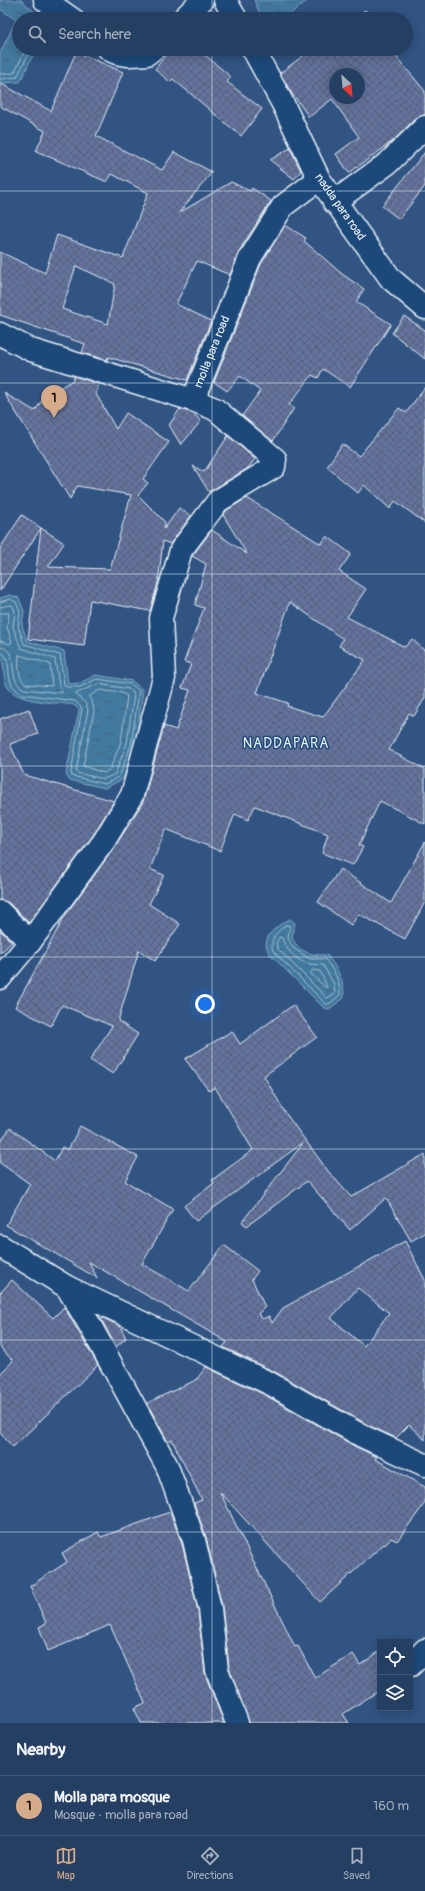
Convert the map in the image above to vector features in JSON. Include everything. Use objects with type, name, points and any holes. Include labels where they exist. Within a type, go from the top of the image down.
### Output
[{"type":"street","points":[[44,0],[62,12]]},
{"type":"street","points":[[190,12],[202,0]]},
{"type":"street","points":[[225,0],[232,12]]},
{"type":"street","name":"nadda para road","points":[[257,56],[284,104],[319,178],[334,202],[391,278],[425,308]]},
{"type":"street","points":[[334,202],[388,163],[425,127]]},
{"type":"street","name":"molla para road","points":[[0,334],[31,350],[193,400],[250,258],[283,206],[319,178]]},
{"type":"street","points":[[0,978],[30,942],[104,841],[132,795],[164,678],[161,618],[181,550],[218,501],[274,467],[275,459],[215,409],[193,400]]},
{"type":"street","points":[[0,912],[30,942]]},
{"type":"street","points":[[0,1246],[67,1287],[271,1384],[362,1436],[425,1464]]},
{"type":"street","points":[[67,1287],[92,1327],[167,1466],[194,1540],[210,1609],[217,1670],[237,1723]]},
{"type":"water","points":[[0,0],[21,0],[35,12],[12,12],[12,17],[0,9]]},
{"type":"water","points":[[254,0],[308,0],[293,12],[259,12]]},
{"type":"water","points":[[12,28],[12,56],[33,56],[20,82],[0,83],[0,53]]},
{"type":"water","points":[[10,595],[19,598],[24,611],[22,625],[27,641],[64,651],[68,684],[80,683],[96,675],[132,681],[143,690],[135,746],[123,779],[105,788],[69,780],[66,774],[79,710],[74,705],[27,699],[12,692],[7,686],[4,678],[0,653],[0,598]]},
{"type":"water","points":[[290,919],[295,923],[292,938],[295,943],[302,950],[311,954],[327,955],[340,975],[344,998],[329,1009],[324,1008],[268,951],[266,944],[269,936],[279,926]]},
{"type":"building","points":[[74,56],[85,56],[123,72],[96,136],[162,170],[174,152],[212,172],[179,213],[231,182],[250,191],[252,188],[271,201],[239,251],[230,275],[197,261],[176,304],[211,321],[187,380],[108,357],[107,360],[82,353],[85,344],[0,315],[0,252],[45,273],[57,235],[123,258],[148,193],[112,174],[107,182],[36,151],[45,131],[0,106],[0,83],[51,111]],"holes":[[[76,266],[115,284],[108,324],[62,309]]]},
{"type":"building","points":[[165,56],[206,56],[231,77],[227,82],[262,109],[241,136],[173,79],[170,82],[155,69]]},
{"type":"building","points":[[303,56],[396,56],[425,91],[425,115],[416,118],[393,141],[349,173],[336,154],[359,137],[336,104],[365,104],[365,68],[329,68],[329,101],[309,117],[289,89],[280,73]]},
{"type":"building","points":[[290,148],[301,171],[294,179],[270,160]]},
{"type":"building","points":[[425,152],[425,186],[399,219],[382,206]]},
{"type":"building","points":[[285,225],[306,238],[304,241],[342,274],[364,289],[356,302],[391,324],[350,387],[323,369],[318,378],[312,375],[289,405],[294,408],[273,441],[242,416],[260,391],[240,376],[227,391],[214,382],[261,264]]},
{"type":"building","points":[[404,316],[425,330],[425,359],[392,333]]},
{"type":"building","points":[[74,376],[99,384],[96,394],[116,429],[126,413],[169,442],[143,479],[148,483],[138,495],[165,522],[164,529],[179,508],[191,516],[170,544],[163,541],[158,583],[150,611],[90,600],[84,646],[28,639],[41,528],[64,543],[48,567],[110,569],[131,495],[77,486],[70,499],[4,393],[35,411],[44,397],[73,380]]},
{"type":"building","points":[[425,387],[425,523],[395,501],[390,509],[364,485],[358,493],[327,467],[342,444],[359,456],[399,408],[406,413]]},
{"type":"building","points":[[180,409],[192,413],[201,421],[181,445],[169,425]]},
{"type":"building","points":[[228,436],[255,459],[248,468],[209,492],[193,466],[204,472]]},
{"type":"building","points":[[247,498],[321,544],[327,536],[351,554],[339,571],[366,589],[347,617],[405,647],[412,639],[425,651],[425,698],[414,716],[409,713],[389,750],[425,769],[425,824],[380,801],[359,845],[363,847],[353,865],[322,853],[328,834],[255,806],[248,820],[235,814],[220,851],[166,829],[150,869],[164,875],[149,904],[180,924],[155,961],[139,950],[118,1021],[138,1034],[113,1074],[90,1060],[112,1026],[62,1005],[51,1026],[15,1007],[66,914],[114,848],[143,802],[164,726],[176,730],[190,690],[182,688],[191,664],[184,662],[204,608],[195,605],[206,564],[192,556],[212,530],[247,554],[223,515],[227,510]],"holes":[[[290,602],[343,639],[339,646],[365,660],[323,717],[287,706],[288,703],[257,693]]]},
{"type":"building","points":[[22,515],[41,528],[0,591],[0,548]]},
{"type":"building","points":[[29,709],[38,734],[10,744],[24,775],[114,801],[94,834],[29,923],[9,903],[0,900],[0,719]]},
{"type":"building","points":[[425,842],[425,902],[405,939],[359,914],[351,925],[318,902],[340,869],[391,903]]},
{"type":"building","points":[[0,930],[12,942],[0,953]]},
{"type":"building","points":[[293,1005],[317,1037],[264,1076],[286,1114],[328,1171],[351,1197],[425,1154],[425,1233],[411,1241],[386,1198],[350,1230],[307,1181],[247,1226],[242,1222],[304,1142],[196,1221],[184,1206],[214,1183],[212,1180],[253,1150],[215,1087],[209,1091],[185,1059],[232,1031],[240,1044]]},
{"type":"building","points":[[80,1126],[138,1157],[125,1181],[173,1209],[142,1264],[189,1291],[224,1245],[258,1271],[252,1279],[265,1307],[258,1314],[263,1319],[269,1316],[272,1323],[283,1308],[405,1241],[425,1280],[425,1440],[409,1425],[396,1438],[368,1425],[277,1373],[223,1347],[227,1342],[89,1262],[97,1278],[6,1225],[30,1184],[0,1163],[0,1142],[10,1128],[55,1161],[62,1147],[68,1150]],"holes":[[[358,1288],[389,1313],[364,1346],[331,1318]]]},
{"type":"building","points":[[12,1280],[53,1318],[64,1307],[98,1365],[13,1447],[0,1433],[0,1374],[13,1361],[0,1347],[0,1293]]},
{"type":"building","points":[[103,1318],[120,1326],[126,1338],[116,1347],[101,1319]]},
{"type":"building","points":[[206,1367],[265,1395],[356,1447],[377,1457],[375,1459],[425,1487],[425,1503],[397,1541],[391,1538],[320,1602],[220,1492],[295,1647],[298,1646],[315,1678],[353,1654],[360,1665],[377,1653],[377,1692],[343,1714],[349,1723],[249,1723],[229,1667],[222,1606],[206,1537],[194,1503],[202,1500],[172,1440],[168,1442],[147,1403],[196,1380]]},
{"type":"building","points":[[170,1512],[182,1544],[198,1611],[205,1674],[224,1723],[141,1723],[134,1708],[145,1703],[110,1625],[48,1651],[39,1627],[46,1623],[30,1586],[67,1562],[62,1553],[98,1532],[101,1537]]},
{"type":"place","name":"Molla para mosque","points":[[54,418]]},
{"type":"district","name":"NADDAPARA","points":[[286,743]]}]
